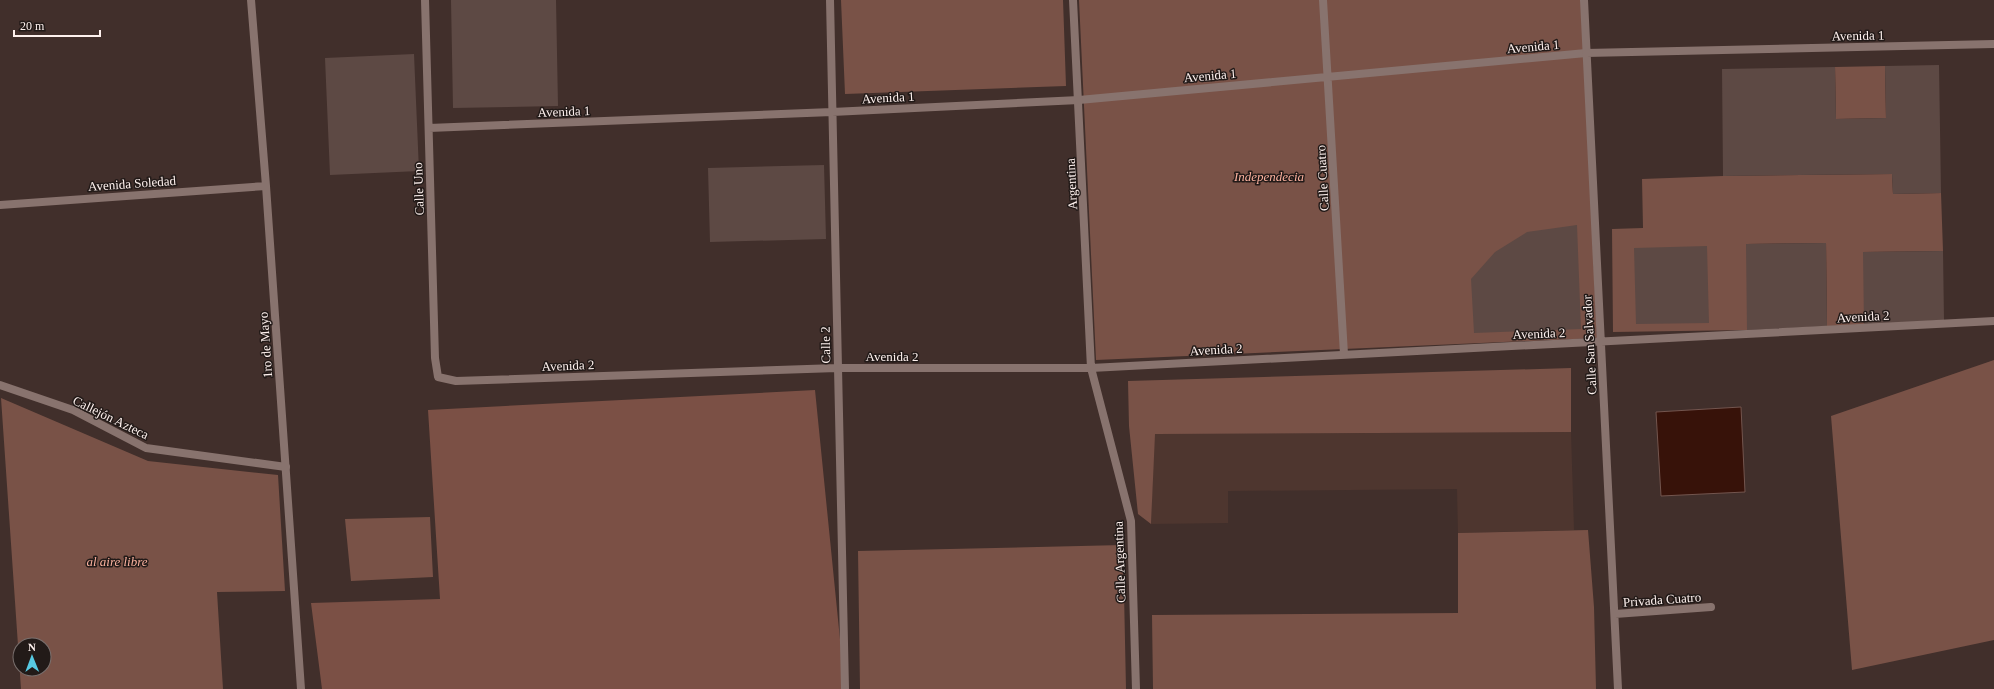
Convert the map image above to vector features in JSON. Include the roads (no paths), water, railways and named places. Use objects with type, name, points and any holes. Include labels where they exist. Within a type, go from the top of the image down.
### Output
[{"type":"street","name":"1ro de Mayo","points":[[250,0],[266,186],[301,689]]},
{"type":"street","name":"Calle Uno","points":[[425,0],[435,358],[438,377]]},
{"type":"street","name":"Calle 2","points":[[830,0],[845,689]]},
{"type":"street","name":"Argentina","points":[[1073,0],[1091,368]]},
{"type":"street","name":"Calle Cuatro","points":[[1323,0],[1344,354]]},
{"type":"street","name":"Calle San Salvador","points":[[1584,0],[1618,689]]},
{"type":"street","name":"Avenida 1","points":[[429,128],[832,112],[1079,100],[1586,53],[1994,44]]},
{"type":"street","name":"Avenida Soledad","points":[[0,205],[266,186]]},
{"type":"street","name":"Avenida 2","points":[[438,377],[456,381],[837,368],[1091,368],[1344,354],[1601,343],[1994,321]]},
{"type":"street","name":"Calle Argentina","points":[[1091,368],[1131,521],[1136,689]]},
{"type":"street","name":"Callejón Azteca","points":[[0,385],[73,410],[146,448],[286,467]]},
{"type":"street","name":"Privada Cuatro","points":[[1615,614],[1711,607]]},
{"type":"park label","name":"Independecia","points":[[1269,176]]},
{"type":"park label","name":"al aire libre","points":[[117,561]]}]
